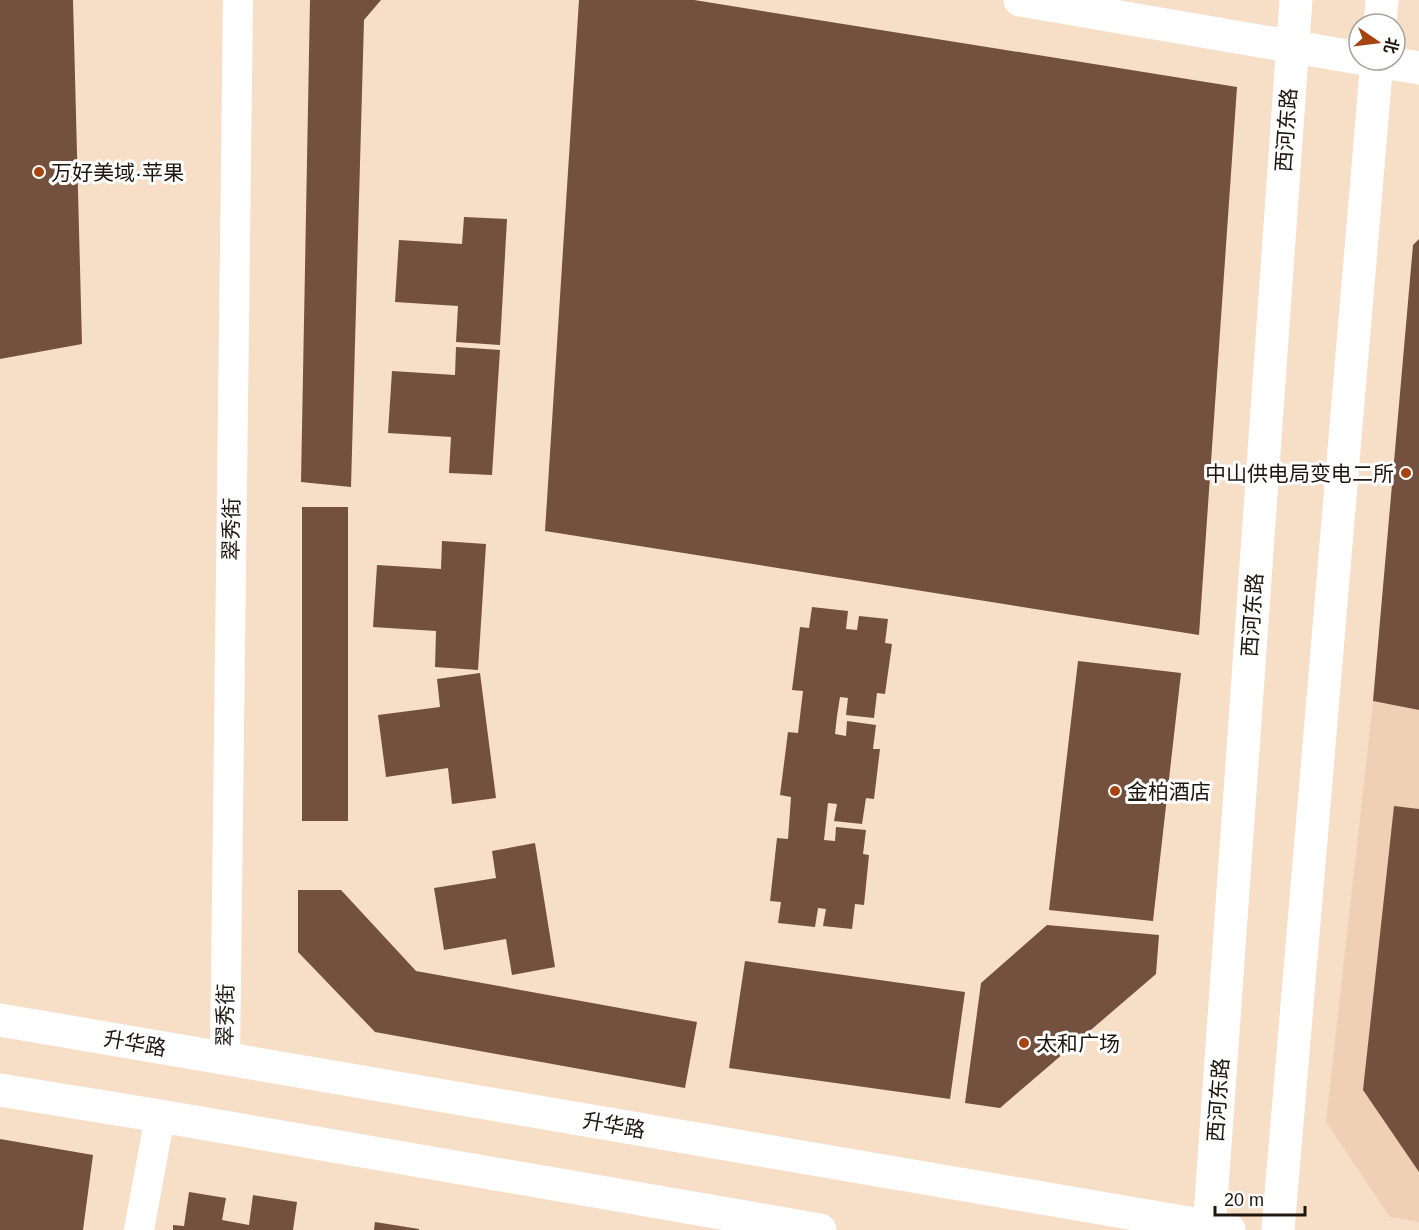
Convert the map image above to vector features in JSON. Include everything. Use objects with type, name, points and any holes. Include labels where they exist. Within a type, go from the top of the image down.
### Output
[{"type":"street","name":"翠秀街","points":[[225,1059],[238,0]]},
{"type":"street","points":[[1020,0],[1347,56]]},
{"type":"street","name":"西河东路","points":[[1216,1229],[1296,0]]},
{"type":"street","points":[[1278,1230],[1370,72]]},
{"type":"street","name":"升华路","points":[[0,1020],[1216,1229]]},
{"type":"street","points":[[0,1090],[160,1116],[708,1220],[820,1230]]},
{"type":"street","points":[[140,1230],[160,1116]]},
{"type":"shaded area","points":[[1373,701],[1419,710],[1419,1222],[1390,1217],[1326,1122]]},
{"type":"building","name":"万好美域·苹果","points":[[0,0],[73,0],[82,344],[0,359]]},
{"type":"building","points":[[310,0],[381,0],[364,20],[351,487],[301,482]]},
{"type":"building","points":[[579,0],[694,0],[1237,87],[1199,635],[545,531]]},
{"type":"building","points":[[464,217],[507,219],[500,345],[456,342],[458,306],[395,302],[399,240],[462,244]]},
{"type":"building","name":"中山供电局变电二所","points":[[1419,239],[1419,710],[1373,701],[1413,245]]},
{"type":"building","points":[[456,347],[500,350],[492,475],[449,473],[451,437],[388,433],[392,371],[455,375]]},
{"type":"building","points":[[302,507],[348,507],[348,821],[302,821]]},
{"type":"building","points":[[442,541],[486,544],[478,670],[435,667],[436,631],[373,627],[377,565],[441,569]]},
{"type":"building","points":[[812,607],[848,611],[846,629],[857,630],[859,616],[888,619],[885,643],[892,644],[885,694],[877,693],[874,718],[846,715],[848,698],[840,697],[837,716],[835,734],[846,736],[847,721],[876,725],[873,749],[880,749],[874,799],[866,798],[862,824],[834,821],[837,804],[828,803],[824,840],[835,841],[836,827],[866,830],[863,854],[869,855],[864,905],[855,904],[852,929],[823,926],[826,909],[818,908],[815,927],[778,923],[781,902],[770,901],[777,838],[788,839],[791,797],[780,795],[788,732],[798,733],[803,691],[792,690],[800,627],[809,628]]},
{"type":"building","name":"金柏酒店","points":[[1078,661],[1181,673],[1153,921],[1049,910]]},
{"type":"building","points":[[480,673],[496,798],[452,804],[448,768],[386,777],[378,715],[440,707],[437,679]]},
{"type":"building","points":[[1394,806],[1419,809],[1419,1172],[1363,1090]]},
{"type":"building","points":[[535,843],[555,967],[512,975],[506,939],[444,950],[434,888],[496,878],[492,851]]},
{"type":"building","points":[[298,890],[341,890],[416,971],[697,1022],[685,1088],[375,1032],[298,952]]},
{"type":"building","name":"太和广场","points":[[1047,925],[1159,935],[1156,974],[1000,1108],[965,1103],[981,983]]},
{"type":"building","points":[[745,961],[965,992],[950,1099],[729,1068]]},
{"type":"building","points":[[0,1139],[93,1155],[83,1230],[0,1230]]},
{"type":"building","points":[[189,1192],[226,1198],[222,1220],[249,1225],[253,1195],[297,1202],[293,1230],[173,1230],[173,1225],[184,1226]]},
{"type":"building","points":[[375,1222],[419,1229],[419,1230],[374,1230]]},
{"type":"place","name":"万好美域·苹果","points":[[39,172]]},
{"type":"place","name":"中山供电局变电二所","points":[[1406,473]]},
{"type":"place","name":"金柏酒店","points":[[1115,791]]},
{"type":"place","name":"太和广场","points":[[1024,1043]]}]
